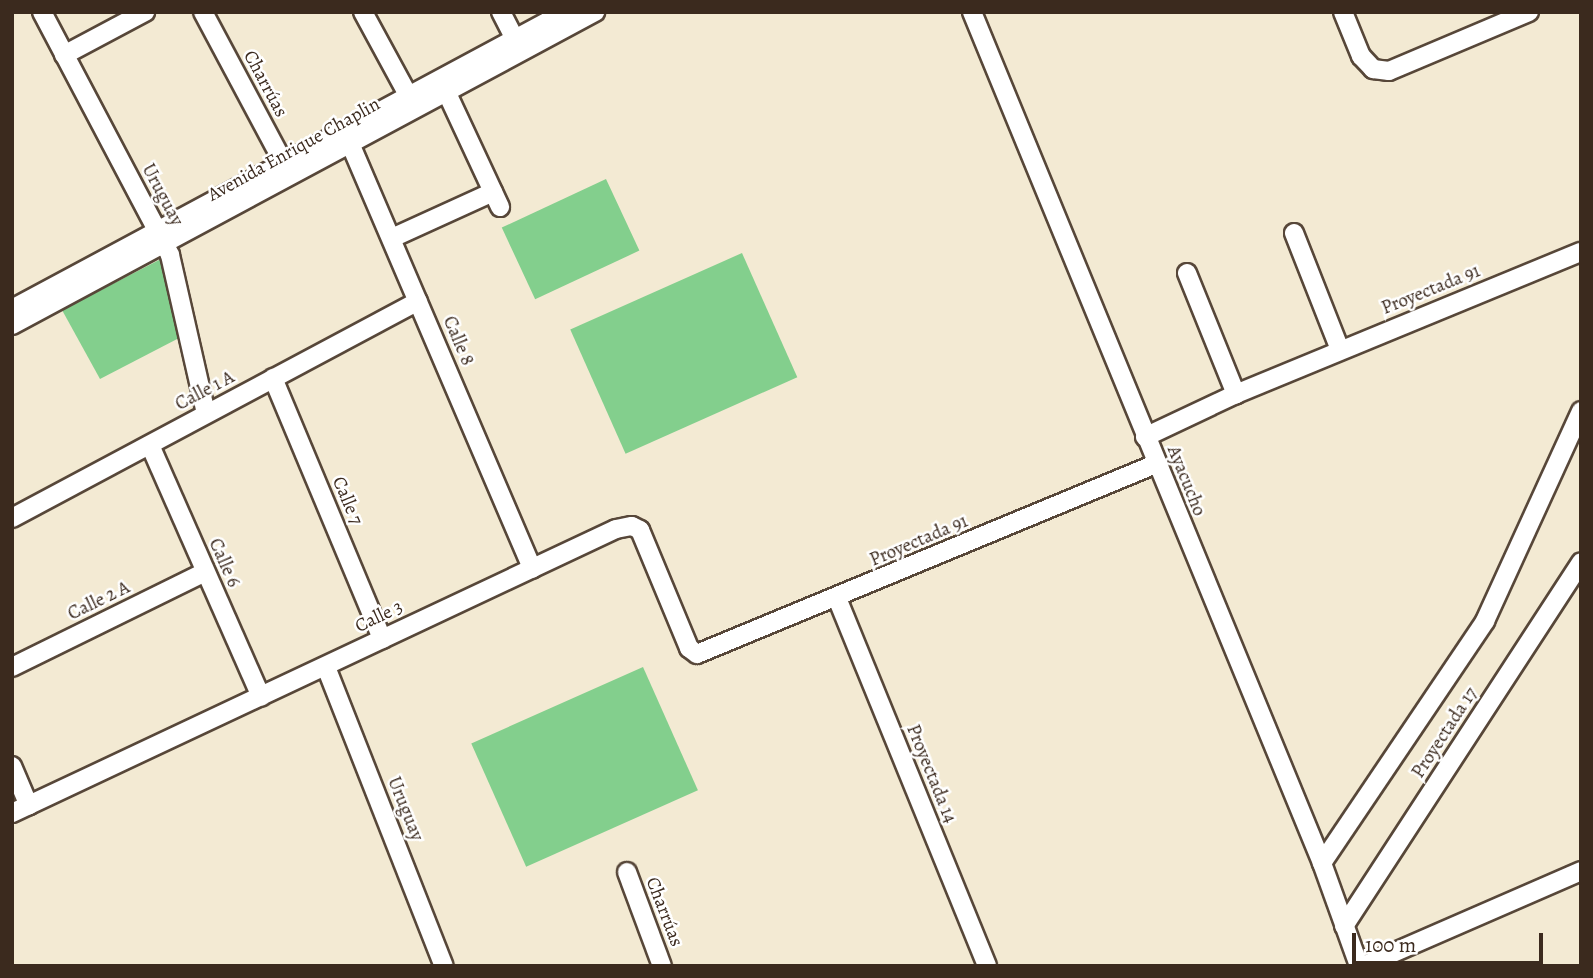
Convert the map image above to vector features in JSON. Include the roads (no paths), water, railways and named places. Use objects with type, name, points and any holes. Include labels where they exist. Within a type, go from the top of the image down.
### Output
[{"type":"street","name":"Uruguay","points":[[42,12],[161,237],[206,412]]},
{"type":"street","points":[[64,55],[145,12]]},
{"type":"street","name":"Charrúas","points":[[203,12],[288,170]]},
{"type":"street","points":[[363,12],[412,101]]},
{"type":"street","points":[[501,12],[518,45]]},
{"type":"street","name":"Avenida Enrique Chaplin","points":[[412,101],[446,91],[565,12]]},
{"type":"street","name":"Avenida Enrique Chaplin","points":[[13,318],[518,45],[595,12]]},
{"type":"street","name":"Ayacucho","points":[[972,12],[1322,863],[1361,966]]},
{"type":"street","points":[[1343,12],[1361,56],[1373,69],[1389,71],[1508,16],[1530,12]]},
{"type":"street","points":[[391,238],[497,200],[446,91]]},
{"type":"street","name":"Calle 8","points":[[347,137],[532,569]]},
{"type":"street","points":[[1294,233],[1340,350]]},
{"type":"street","name":"Proyectada 91","points":[[1145,437],[1236,394],[1581,252]]},
{"type":"street","points":[[1187,273],[1236,394]]},
{"type":"street","name":"Calle 1 A","points":[[12,517],[418,301]]},
{"type":"street","name":"Calle 7","points":[[273,378],[382,639]]},
{"type":"street","points":[[1322,863],[1485,621],[1581,411]]},
{"type":"street","name":"Calle 6","points":[[150,445],[261,697]]},
{"type":"street","name":"Proyectada 91","points":[[697,654],[1156,464]]},
{"type":"street","name":"Calle 3","points":[[21,810],[532,569],[632,526],[640,530],[689,648],[697,654]]},
{"type":"street","name":"Proyectada 17","points":[[1344,926],[1580,562]]},
{"type":"street","name":"Calle 2 A","points":[[12,667],[205,572]]},
{"type":"street","name":"Proyectada 14","points":[[837,598],[987,966]]},
{"type":"street","name":"Uruguay","points":[[326,667],[444,966]]},
{"type":"street","points":[[12,766],[21,810]]},
{"type":"street","points":[[1361,966],[1581,871]]},
{"type":"street","name":"Charrúas","points":[[627,872],[662,966]]}]
